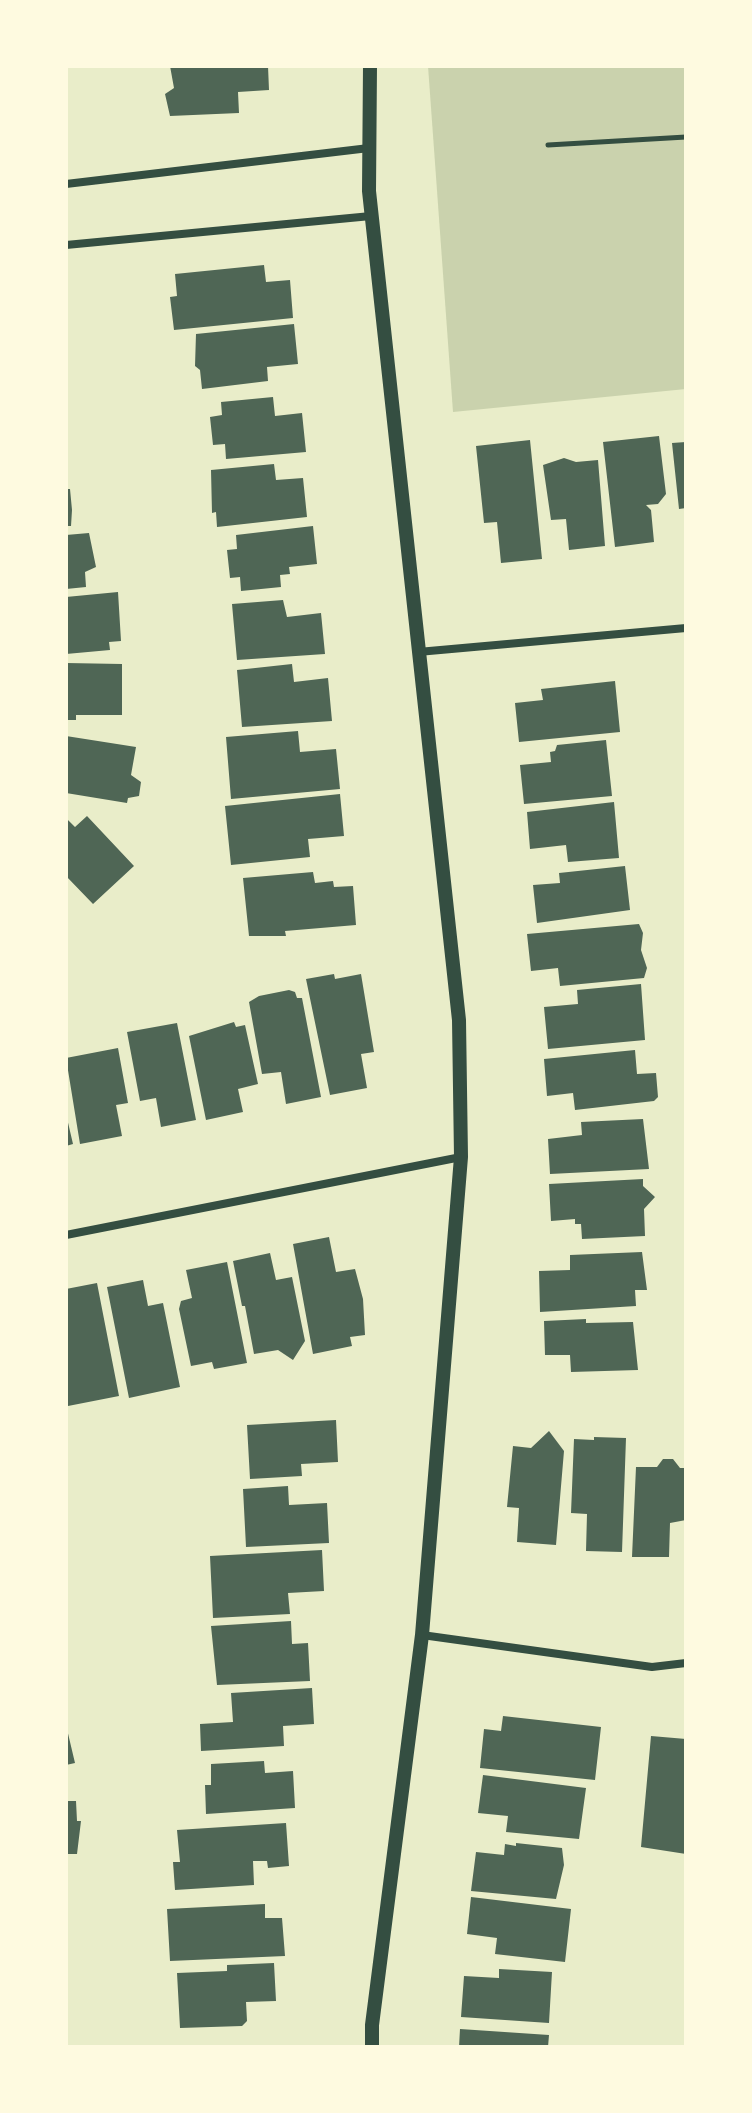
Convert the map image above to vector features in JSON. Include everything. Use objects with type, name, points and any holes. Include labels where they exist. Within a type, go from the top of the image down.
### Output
[{"type":"street","points":[[370,66],[371,216],[459,1020],[461,1157],[422,1635],[372,2025],[372,2047]]},
{"type":"street","points":[[66,184],[369,148]]},
{"type":"street","points":[[66,245],[371,216]]},
{"type":"street","points":[[418,652],[686,628]]},
{"type":"street","points":[[66,1235],[461,1157]]},
{"type":"street","points":[[422,1635],[652,1667],[686,1663]]},
{"type":"path","points":[[548,145],[686,137]]},
{"type":"green space","points":[[428,66],[686,66],[686,389],[453,412]]},
{"type":"building","points":[[170,66],[268,66],[269,90],[238,92],[239,113],[170,116],[165,94],[174,88]]},
{"type":"building","points":[[264,265],[266,282],[290,280],[293,318],[174,330],[170,297],[177,296],[175,274]]},
{"type":"building","points":[[294,324],[298,364],[267,367],[268,381],[202,389],[200,370],[195,366],[196,334]]},
{"type":"building","points":[[273,397],[275,416],[302,413],[306,452],[226,459],[225,444],[213,445],[210,417],[222,415],[221,402]]},
{"type":"building","points":[[659,436],[666,494],[658,504],[646,505],[651,510],[654,542],[615,547],[603,442]]},
{"type":"building","points":[[530,440],[542,559],[501,563],[497,522],[484,523],[476,446]]},
{"type":"building","points":[[686,442],[686,508],[679,509],[672,443]]},
{"type":"building","points":[[564,458],[576,462],[598,460],[605,546],[569,550],[566,519],[551,520],[543,465]]},
{"type":"building","points":[[274,464],[276,480],[303,478],[307,517],[217,527],[216,512],[212,513],[211,470]]},
{"type":"building","points":[[66,489],[70,489],[71,526],[66,526]]},
{"type":"building","points":[[313,526],[317,564],[289,567],[290,574],[280,575],[281,587],[241,591],[240,577],[230,578],[227,550],[237,549],[236,535]]},
{"type":"building","points":[[89,533],[96,567],[85,572],[86,587],[66,589],[66,535]]},
{"type":"building","points":[[118,592],[121,641],[109,642],[110,650],[66,654],[66,597]]},
{"type":"building","points":[[283,600],[287,617],[321,613],[325,654],[237,660],[232,604]]},
{"type":"building","points":[[66,663],[122,664],[122,715],[76,715],[76,720],[66,720]]},
{"type":"building","points":[[292,664],[294,682],[328,678],[332,721],[242,727],[237,670]]},
{"type":"building","points":[[615,681],[620,732],[519,742],[515,703],[543,700],[541,689]]},
{"type":"building","points":[[298,731],[300,752],[336,749],[340,789],[231,799],[226,737]]},
{"type":"building","points":[[66,736],[136,747],[131,775],[141,782],[139,796],[128,798],[127,803],[66,793]]},
{"type":"building","points":[[606,740],[612,796],[524,804],[520,765],[551,762],[550,752],[555,751],[557,745]]},
{"type":"building","points":[[340,794],[344,836],[308,839],[310,857],[231,865],[225,806]]},
{"type":"building","points":[[614,802],[619,858],[568,862],[566,845],[530,849],[527,812]]},
{"type":"building","points":[[87,816],[134,866],[93,904],[66,876],[66,818],[75,827]]},
{"type":"building","points":[[625,866],[630,910],[537,923],[533,885],[560,883],[559,873]]},
{"type":"building","points":[[313,872],[315,883],[333,881],[334,887],[353,886],[356,925],[285,931],[286,936],[249,936],[243,878]]},
{"type":"building","points":[[639,924],[643,933],[641,950],[647,968],[644,978],[560,986],[558,968],[531,971],[527,934]]},
{"type":"building","points":[[334,974],[335,979],[361,974],[374,1052],[361,1054],[367,1088],[330,1095],[306,979]]},
{"type":"building","points":[[641,984],[645,1040],[548,1049],[544,1007],[578,1004],[577,990]]},
{"type":"building","points":[[289,990],[295,992],[297,998],[302,998],[321,1097],[286,1104],[281,1072],[262,1074],[249,1002],[259,996]]},
{"type":"building","points":[[234,1022],[236,1027],[245,1025],[258,1084],[238,1089],[243,1112],[206,1120],[189,1036]]},
{"type":"building","points":[[177,1023],[196,1120],[161,1127],[156,1098],[140,1101],[127,1032]]},
{"type":"building","points":[[118,1048],[128,1103],[116,1105],[122,1136],[80,1144],[66,1058]]},
{"type":"building","points":[[635,1050],[637,1074],[656,1073],[658,1097],[654,1101],[575,1110],[573,1093],[547,1096],[544,1059]]},
{"type":"building","points":[[66,1114],[73,1144],[66,1146]]},
{"type":"building","points":[[643,1119],[649,1169],[550,1174],[548,1139],[582,1135],[581,1122]]},
{"type":"building","points":[[643,1179],[643,1186],[655,1197],[644,1209],[645,1236],[582,1239],[581,1224],[575,1224],[575,1219],[551,1221],[549,1184]]},
{"type":"building","points":[[329,1237],[336,1272],[355,1269],[363,1299],[365,1335],[350,1337],[352,1346],[313,1354],[293,1244]]},
{"type":"building","points":[[642,1252],[647,1290],[635,1290],[636,1306],[540,1312],[539,1271],[570,1270],[570,1255]]},
{"type":"building","points":[[270,1253],[276,1280],[292,1277],[305,1341],[293,1360],[278,1350],[254,1354],[245,1306],[242,1306],[233,1261]]},
{"type":"building","points":[[227,1262],[247,1363],[214,1369],[212,1362],[191,1366],[179,1309],[181,1301],[192,1298],[186,1270]]},
{"type":"building","points":[[143,1280],[148,1306],[163,1303],[180,1387],[129,1398],[107,1287]]},
{"type":"building","points":[[97,1283],[119,1396],[68,1406],[66,1289]]},
{"type":"building","points":[[586,1319],[586,1323],[633,1322],[638,1370],[571,1372],[570,1355],[545,1355],[544,1321]]},
{"type":"building","points":[[336,1420],[338,1462],[301,1464],[302,1476],[250,1479],[247,1425]]},
{"type":"building","points":[[549,1431],[564,1451],[556,1545],[517,1542],[519,1508],[507,1507],[513,1446],[531,1448]]},
{"type":"building","points":[[594,1437],[626,1438],[622,1552],[586,1551],[587,1514],[571,1513],[574,1439],[594,1440]]},
{"type":"building","points":[[663,1459],[673,1459],[680,1468],[686,1468],[686,1520],[670,1523],[669,1557],[632,1557],[636,1467],[657,1467]]},
{"type":"building","points":[[288,1486],[289,1505],[327,1503],[329,1543],[246,1547],[243,1489]]},
{"type":"building","points":[[322,1550],[324,1591],[288,1593],[290,1614],[213,1618],[210,1556]]},
{"type":"building","points":[[291,1621],[292,1644],[308,1643],[310,1681],[217,1685],[211,1626]]},
{"type":"building","points":[[312,1688],[314,1724],[283,1726],[284,1746],[201,1751],[200,1724],[233,1722],[231,1693]]},
{"type":"building","points":[[503,1716],[601,1727],[595,1780],[480,1768],[484,1729],[501,1731]]},
{"type":"building","points":[[66,1725],[75,1763],[66,1765]]},
{"type":"building","points":[[651,1736],[686,1739],[686,1854],[641,1847]]},
{"type":"building","points":[[264,1761],[265,1773],[293,1771],[295,1808],[206,1814],[205,1785],[211,1785],[211,1764]]},
{"type":"building","points":[[483,1775],[586,1788],[579,1839],[506,1832],[508,1816],[478,1813]]},
{"type":"building","points":[[66,1801],[76,1801],[77,1821],[81,1821],[77,1854],[66,1854]]},
{"type":"building","points":[[286,1823],[289,1866],[268,1868],[267,1861],[253,1861],[254,1885],[175,1890],[173,1862],[180,1862],[177,1830]]},
{"type":"building","points":[[516,1843],[562,1848],[564,1865],[556,1899],[471,1891],[476,1852],[504,1855],[505,1844],[516,1846]]},
{"type":"building","points":[[471,1897],[571,1909],[565,1962],[495,1954],[497,1938],[467,1934]]},
{"type":"building","points":[[265,1904],[265,1918],[282,1918],[285,1956],[170,1961],[167,1909]]},
{"type":"building","points":[[274,1963],[276,2001],[246,2002],[247,2021],[242,2026],[180,2028],[177,1973],[227,1971],[227,1965]]},
{"type":"building","points":[[499,1969],[552,1972],[549,2023],[461,2017],[464,1976],[499,1978]]},
{"type":"building","points":[[460,2029],[549,2035],[548,2047],[459,2047]]}]
